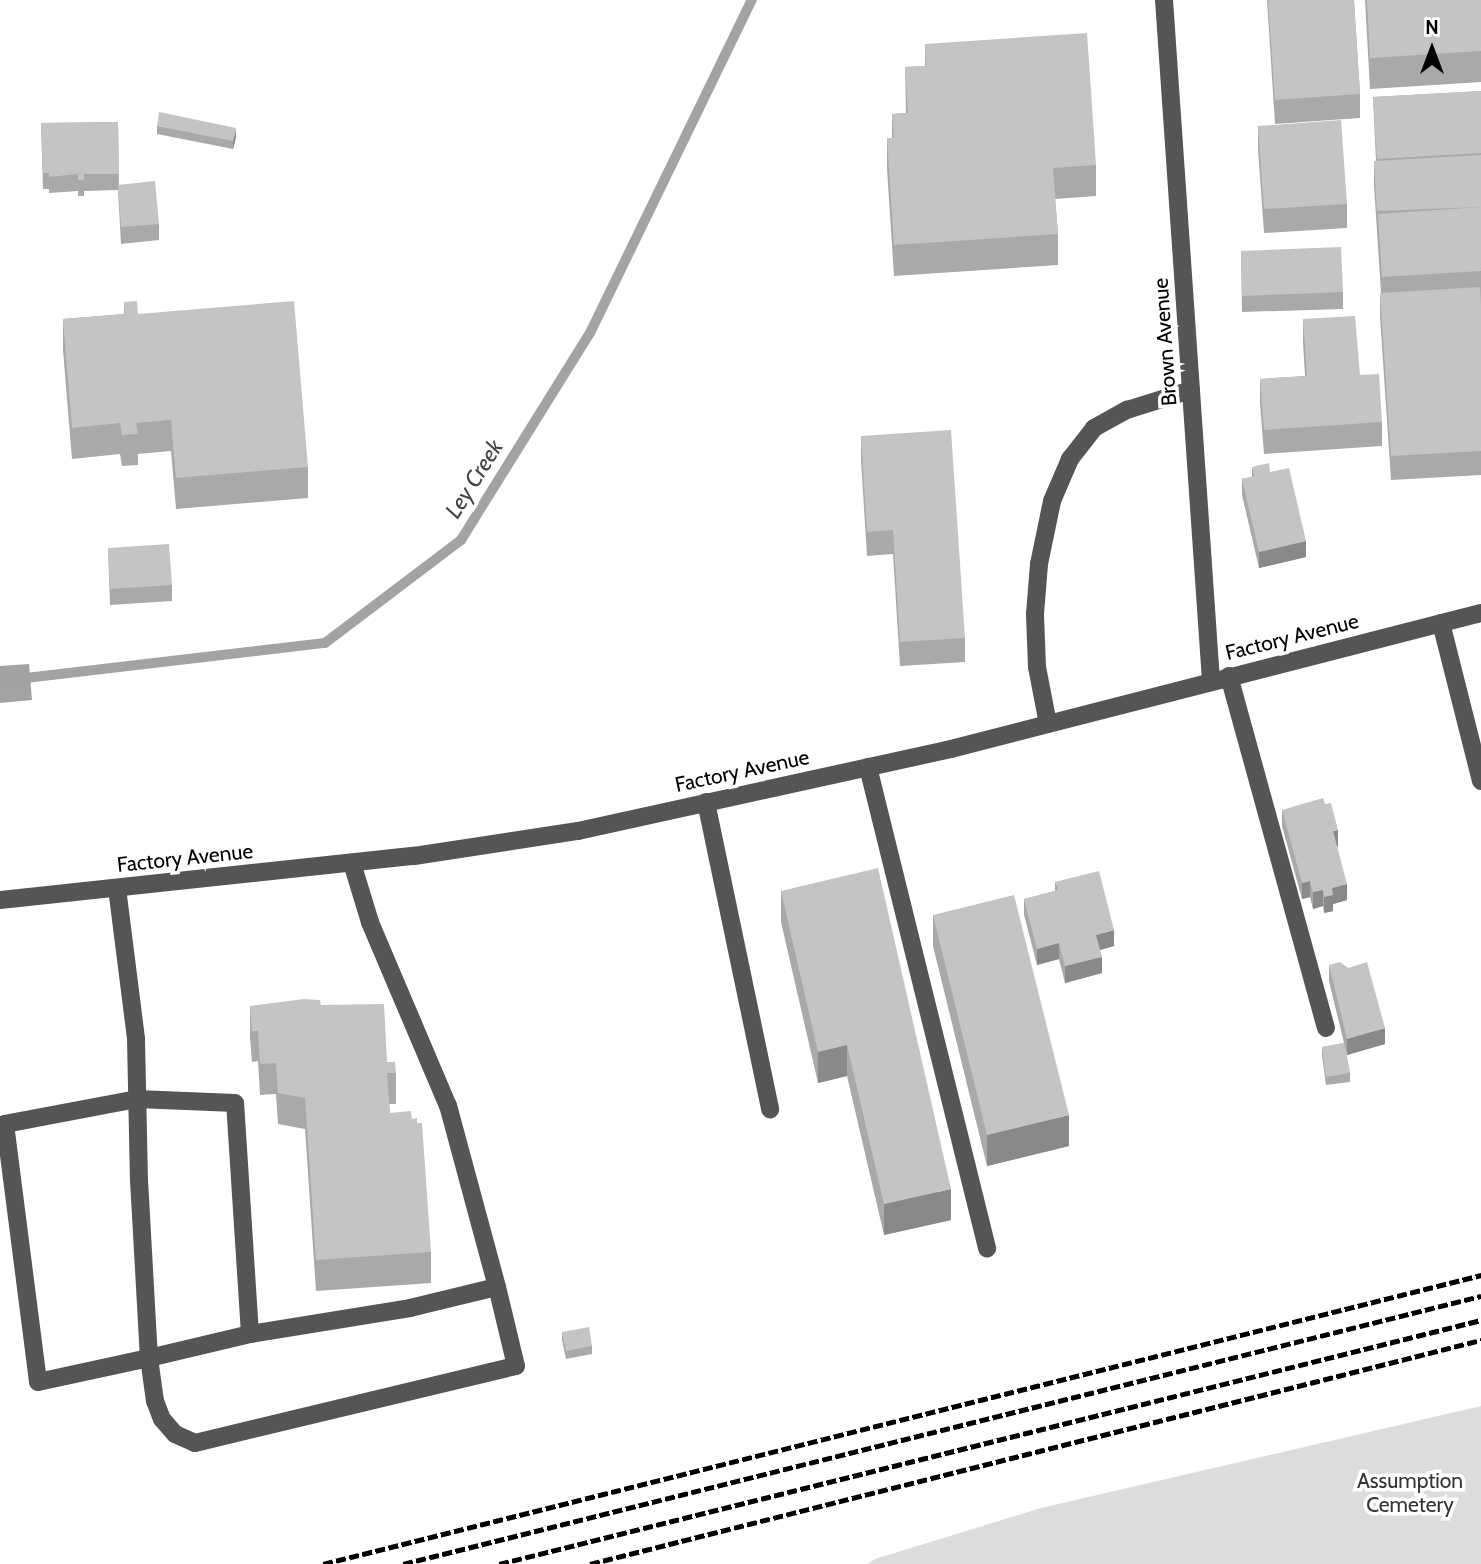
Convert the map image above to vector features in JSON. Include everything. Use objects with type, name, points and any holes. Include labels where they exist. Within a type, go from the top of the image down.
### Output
[{"type":"street","name":"Brown Avenue","points":[[1164,0],[1211,681]]},
{"type":"street","points":[[1048,724],[1037,667],[1035,614],[1039,564],[1052,502],[1070,459],[1094,428],[1127,410],[1191,390]]},
{"type":"street","name":"Factory Avenue","points":[[0,900],[352,863],[578,831],[1048,724],[1481,613]]},
{"type":"street","points":[[1441,623],[1481,781]]},
{"type":"street","points":[[1230,676],[1326,1028]]},
{"type":"street","points":[[868,767],[987,1248]]},
{"type":"street","points":[[706,802],[770,1108]]},
{"type":"street","points":[[117,888],[136,1039],[149,1358],[155,1401],[162,1419],[175,1434],[195,1443],[516,1366],[448,1106],[370,922],[352,863]]},
{"type":"street","points":[[250,1334],[235,1103],[137,1098],[5,1124],[38,1382],[250,1334],[410,1308],[497,1287]]},
{"type":"green space","name":"Assumption Cemetery","points":[[1481,1406],[1481,1564],[868,1564],[875,1559],[1041,1508]]},
{"type":"shaded area","points":[[29,664],[32,700],[0,703],[0,666]]},
{"type":"building","points":[[1268,0],[1354,0],[1360,94],[1275,100]]},
{"type":"building","points":[[1367,0],[1481,0],[1481,51],[1370,58]]},
{"type":"building","points":[[1087,33],[1096,165],[1053,168],[1058,234],[894,245],[887,138],[894,138],[892,114],[908,113],[905,67],[926,66],[925,44]]},
{"type":"building","points":[[1481,91],[1481,153],[1377,159],[1373,97]]},
{"type":"building","points":[[159,112],[236,128],[233,141],[157,126]]},
{"type":"building","points":[[1341,120],[1347,204],[1264,209],[1258,126]]},
{"type":"building","points":[[118,122],[119,174],[84,174],[84,180],[78,180],[78,174],[49,177],[49,173],[43,173],[41,123]]},
{"type":"building","points":[[1481,155],[1481,207],[1377,211],[1374,161]]},
{"type":"building","points":[[155,181],[159,224],[121,227],[118,185]]},
{"type":"building","points":[[1481,207],[1481,271],[1382,277],[1378,214]]},
{"type":"building","points":[[1341,247],[1343,292],[1242,296],[1241,251]]},
{"type":"building","points":[[1480,287],[1481,451],[1391,456],[1380,293]]},
{"type":"building","points":[[137,301],[138,314],[294,301],[308,467],[176,478],[171,420],[136,423],[138,434],[122,435],[120,423],[72,428],[63,319],[125,314],[124,302]]},
{"type":"building","points":[[1355,316],[1360,375],[1379,374],[1382,422],[1264,430],[1260,379],[1307,376],[1303,319]]},
{"type":"building","points":[[951,430],[965,638],[900,642],[893,530],[867,532],[861,436]]},
{"type":"building","points":[[1269,463],[1270,472],[1289,468],[1306,541],[1259,552],[1242,479],[1254,476],[1252,467]]},
{"type":"building","points":[[169,544],[172,585],[110,589],[108,548]]},
{"type":"building","points":[[1323,798],[1325,804],[1331,803],[1338,830],[1333,831],[1347,884],[1332,888],[1333,895],[1324,897],[1323,890],[1313,892],[1310,881],[1302,883],[1282,810]]},
{"type":"building","points":[[878,868],[951,1189],[884,1204],[847,1045],[818,1052],[781,891]]},
{"type":"building","points":[[1099,871],[1114,930],[1096,935],[1102,957],[1065,966],[1059,943],[1037,949],[1024,899],[1058,890],[1055,882]]},
{"type":"building","points":[[1014,895],[1069,1115],[987,1135],[933,915]]},
{"type":"building","points":[[1340,962],[1348,968],[1367,962],[1385,1028],[1347,1039],[1329,965]]},
{"type":"building","points":[[304,999],[320,1000],[321,1005],[384,1004],[387,1062],[395,1062],[396,1073],[387,1073],[390,1113],[411,1111],[412,1119],[417,1118],[417,1123],[422,1123],[431,1252],[316,1260],[305,1098],[278,1093],[276,1063],[260,1064],[258,1031],[252,1031],[250,1006]]},
{"type":"building","points":[[1344,1043],[1350,1073],[1326,1077],[1322,1047]]},
{"type":"building","points":[[589,1327],[592,1346],[566,1351],[562,1332]]},
{"type":"waterway","name":"Ley Creek","points":[[0,681],[325,643],[461,540],[590,333],[752,0]]},
{"type":"railway","points":[[323,1564],[1481,1275]]},
{"type":"railway","points":[[403,1564],[1481,1296]]},
{"type":"railway","points":[[499,1564],[1481,1320]]},
{"type":"railway","points":[[590,1564],[1481,1340]]}]
